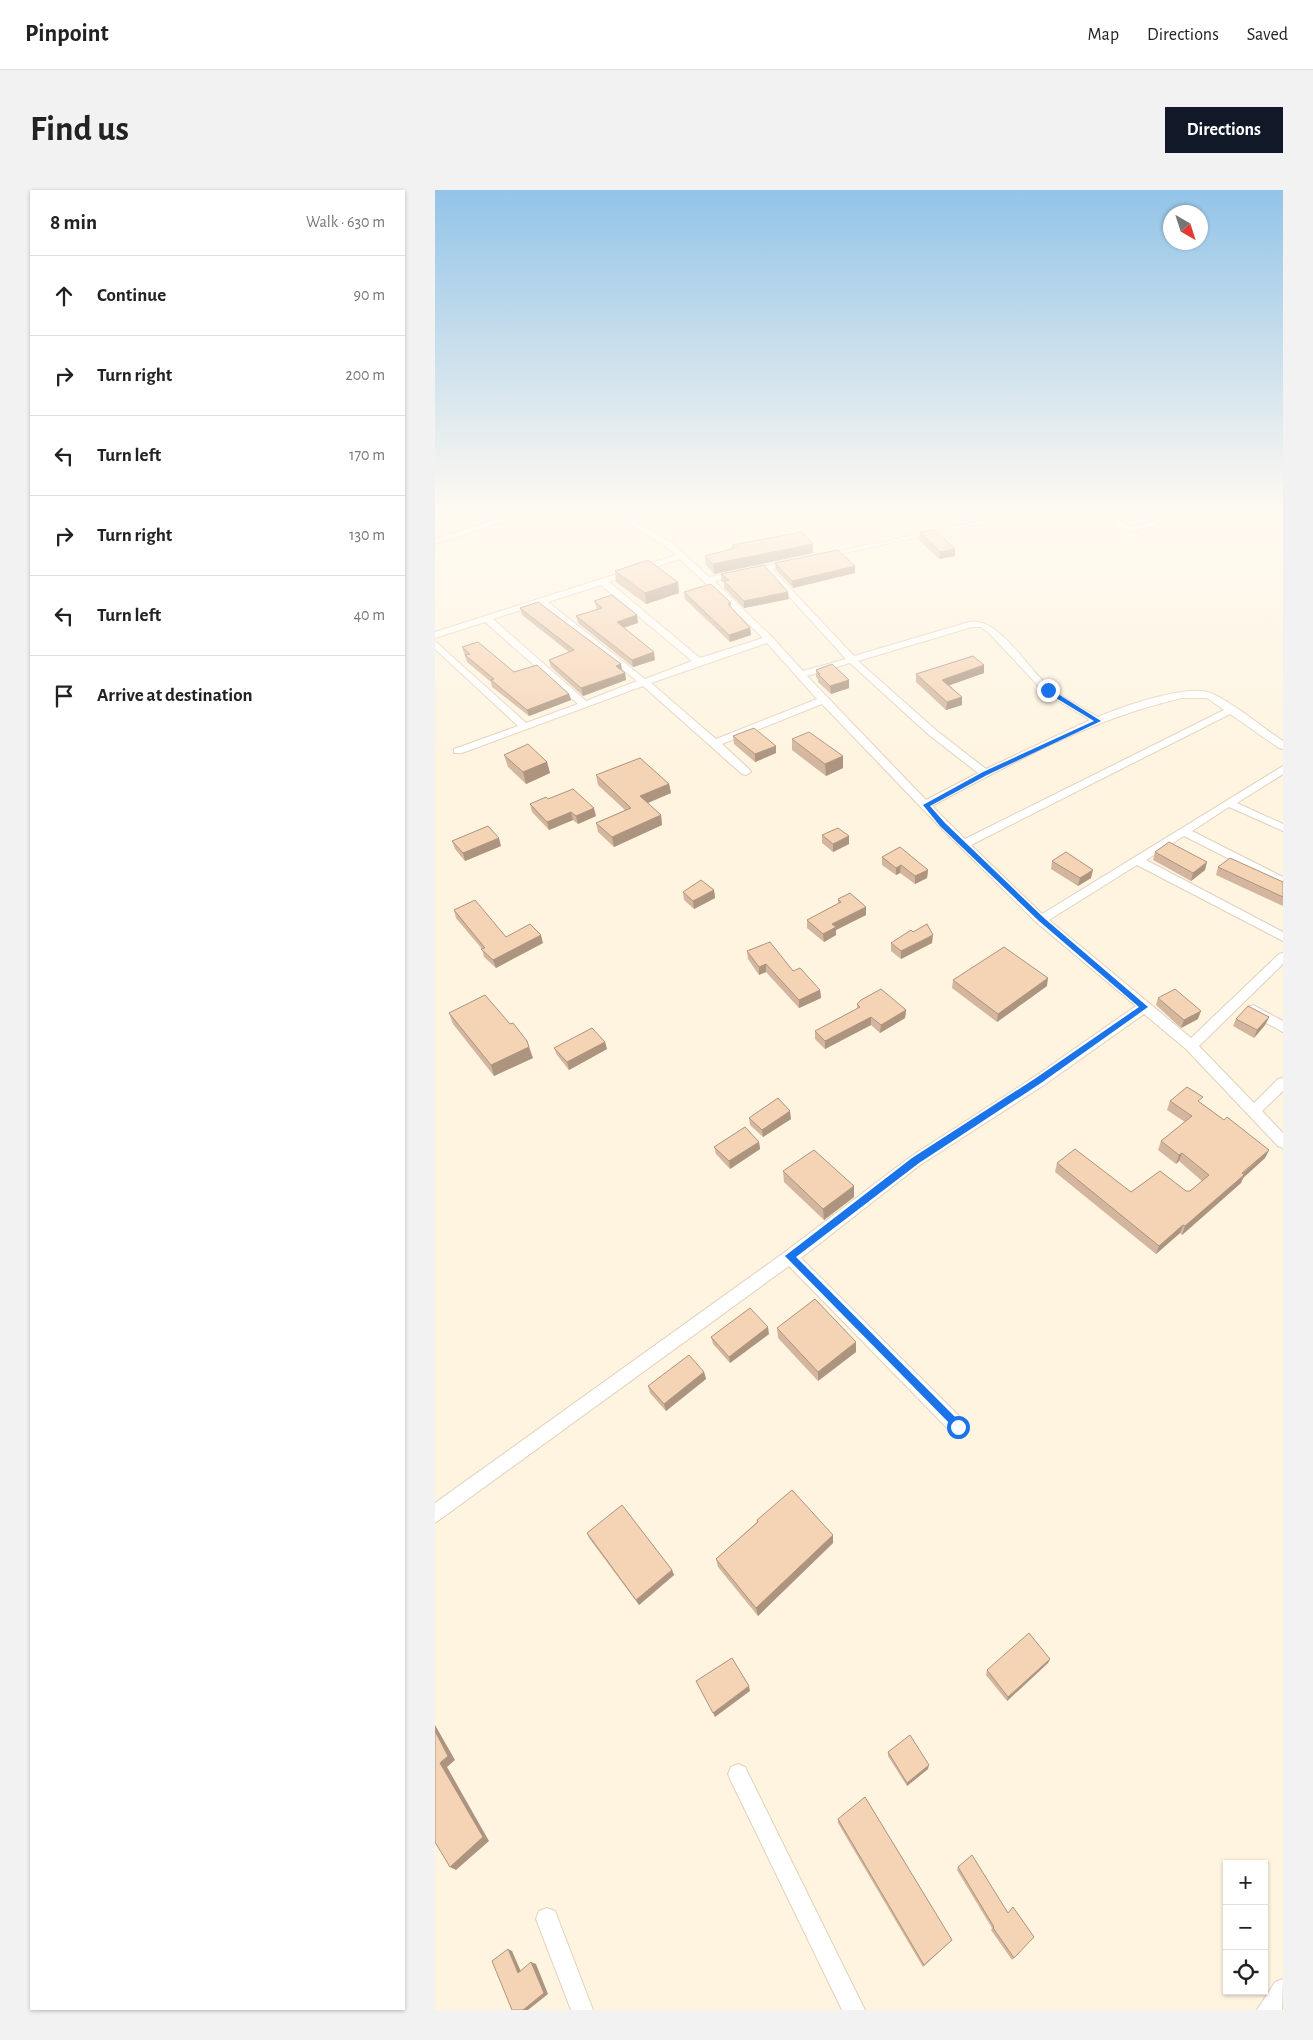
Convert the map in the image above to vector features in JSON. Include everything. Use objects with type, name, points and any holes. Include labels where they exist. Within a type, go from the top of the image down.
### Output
[{"type":"street","points":[[435,635],[569,592]]},
{"type":"street","points":[[615,592],[699,662]]},
{"type":"street","points":[[720,592],[769,639],[823,700],[963,844],[1041,920],[1191,1046],[1283,1142]]},
{"type":"street","points":[[789,592],[851,659],[933,733],[985,774]]},
{"type":"street","points":[[542,601],[644,682],[746,772]]},
{"type":"street","points":[[486,618],[585,705]]},
{"type":"street","points":[[801,675],[972,624],[983,625],[992,630],[1048,690],[1098,721]]},
{"type":"street","points":[[458,751],[699,662],[769,639]]},
{"type":"street","points":[[435,644],[525,727]]},
{"type":"street","points":[[927,805],[985,774],[1098,721],[1154,699],[1197,692],[1209,695],[1283,746]]},
{"type":"street","points":[[715,743],[823,700]]},
{"type":"street","points":[[963,844],[1231,710]]},
{"type":"street","points":[[1041,920],[1283,769]]},
{"type":"street","points":[[1229,803],[1283,828]]},
{"type":"street","points":[[1183,831],[1283,882]]},
{"type":"street","points":[[1137,860],[1283,937]]},
{"type":"street","points":[[1191,1046],[1283,957]]},
{"type":"street","points":[[1237,1002],[1283,1027]]},
{"type":"street","points":[[435,1514],[790,1256],[915,1160],[1039,1081],[1144,1007]]},
{"type":"street","points":[[1254,1112],[1283,1083]]},
{"type":"street","points":[[790,1256],[958,1427]]},
{"type":"street","points":[[738,1774],[854,2010]]},
{"type":"street","points":[[547,1919],[582,2010]]},
{"type":"street","points":[[1268,2010],[1283,1990]]},
{"type":"building","points":[[684,592],[719,592],[731,603],[728,604],[750,628],[729,635]]},
{"type":"building","points":[[735,592],[788,592],[744,601]]},
{"type":"building","points":[[612,595],[637,615],[617,622],[654,652],[632,660],[576,616],[602,608],[594,601]]},
{"type":"building","points":[[538,602],[621,664],[616,666],[625,673],[581,688],[549,660],[574,650],[520,608]]},
{"type":"building","points":[[478,642],[514,672],[537,665],[569,694],[527,710],[465,655],[470,654],[462,647]]},
{"type":"building","points":[[973,656],[984,665],[942,680],[962,697],[947,702],[916,674]]},
{"type":"building","points":[[832,664],[849,680],[830,686],[816,670]]},
{"type":"building","points":[[754,728],[776,746],[755,754],[733,736]]},
{"type":"building","points":[[809,732],[843,756],[825,764],[792,739]]},
{"type":"building","points":[[528,744],[547,762],[523,772],[504,755]]},
{"type":"building","points":[[640,758],[669,784],[640,796],[661,815],[612,837],[596,823],[631,808],[596,775]]},
{"type":"building","points":[[573,789],[594,808],[576,816],[571,812],[547,822],[530,804],[546,797],[548,799]]},
{"type":"building","points":[[488,826],[499,838],[463,853],[452,841]]},
{"type":"building","points":[[838,828],[849,836],[833,844],[822,835]]},
{"type":"building","points":[[1169,842],[1207,862],[1193,873],[1155,852]]},
{"type":"building","points":[[900,847],[928,870],[915,876],[901,865],[896,868],[882,857]]},
{"type":"building","points":[[1066,852],[1093,870],[1080,878],[1052,861]]},
{"type":"building","points":[[1230,858],[1283,882],[1283,897],[1218,867]]},
{"type":"building","points":[[701,880],[714,890],[693,901],[683,892]]},
{"type":"building","points":[[850,893],[866,907],[832,924],[836,927],[823,934],[807,920],[841,902],[838,899]]},
{"type":"building","points":[[475,900],[506,937],[530,924],[541,935],[493,960],[481,949],[485,948],[454,910]]},
{"type":"building","points":[[927,924],[933,935],[901,951],[891,943],[911,930],[913,932]]},
{"type":"building","points":[[770,942],[793,971],[800,968],[820,990],[799,1000],[766,964],[759,967],[747,951]]},
{"type":"building","points":[[1004,947],[1048,978],[998,1014],[953,980]]},
{"type":"building","points":[[881,989],[906,1010],[881,1025],[871,1017],[825,1041],[815,1031],[860,1007],[857,1004],[861,1000]]},
{"type":"building","points":[[1175,989],[1201,1011],[1184,1020],[1158,998]]},
{"type":"building","points":[[485,995],[510,1024],[513,1023],[527,1041],[529,1047],[491,1065],[449,1013]]},
{"type":"building","points":[[1248,1006],[1269,1017],[1257,1030],[1236,1019]]},
{"type":"building","points":[[592,1028],[605,1042],[567,1062],[554,1048]]},
{"type":"building","points":[[1187,1087],[1203,1097],[1198,1101],[1224,1120],[1227,1117],[1269,1150],[1242,1173],[1244,1175],[1159,1246],[1057,1163],[1075,1149],[1131,1192],[1160,1171],[1186,1191],[1190,1191],[1209,1175],[1182,1153],[1179,1155],[1161,1141],[1192,1116],[1170,1101]]},
{"type":"building","points":[[778,1098],[790,1111],[762,1130],[749,1118]]},
{"type":"building","points":[[745,1127],[759,1142],[729,1161],[714,1147]]},
{"type":"building","points":[[814,1150],[854,1186],[823,1209],[783,1171]]},
{"type":"building","points":[[815,1299],[856,1342],[818,1372],[777,1328]]},
{"type":"building","points":[[750,1308],[768,1327],[729,1357],[711,1337]]},
{"type":"building","points":[[689,1355],[704,1372],[664,1404],[648,1386]]},
{"type":"building","points":[[792,1490],[833,1535],[756,1608],[716,1559]]},
{"type":"building","points":[[622,1505],[672,1570],[636,1600],[587,1533]]},
{"type":"building","points":[[1029,1633],[1050,1659],[1008,1697],[987,1670]]},
{"type":"building","points":[[732,1658],[749,1686],[713,1713],[696,1681]]},
{"type":"building","points":[[435,1731],[448,1756],[440,1763],[483,1837],[450,1867],[435,1842]]},
{"type":"building","points":[[910,1735],[929,1765],[907,1783],[888,1752]]},
{"type":"building","points":[[865,1797],[952,1940],[924,1965],[838,1819]]},
{"type":"building","points":[[972,1855],[1008,1913],[1013,1907],[1034,1937],[1014,1958],[993,1928],[958,1867]]},
{"type":"building","points":[[508,1949],[518,1973],[531,1962],[544,1993],[523,2010],[512,2010],[492,1961]]},
{"type":"route","points":[[958,1427],[790,1256],[915,1160],[1039,1081],[1144,1007],[1041,920],[943,824],[927,805],[985,774],[1098,721],[1048,690]]}]
